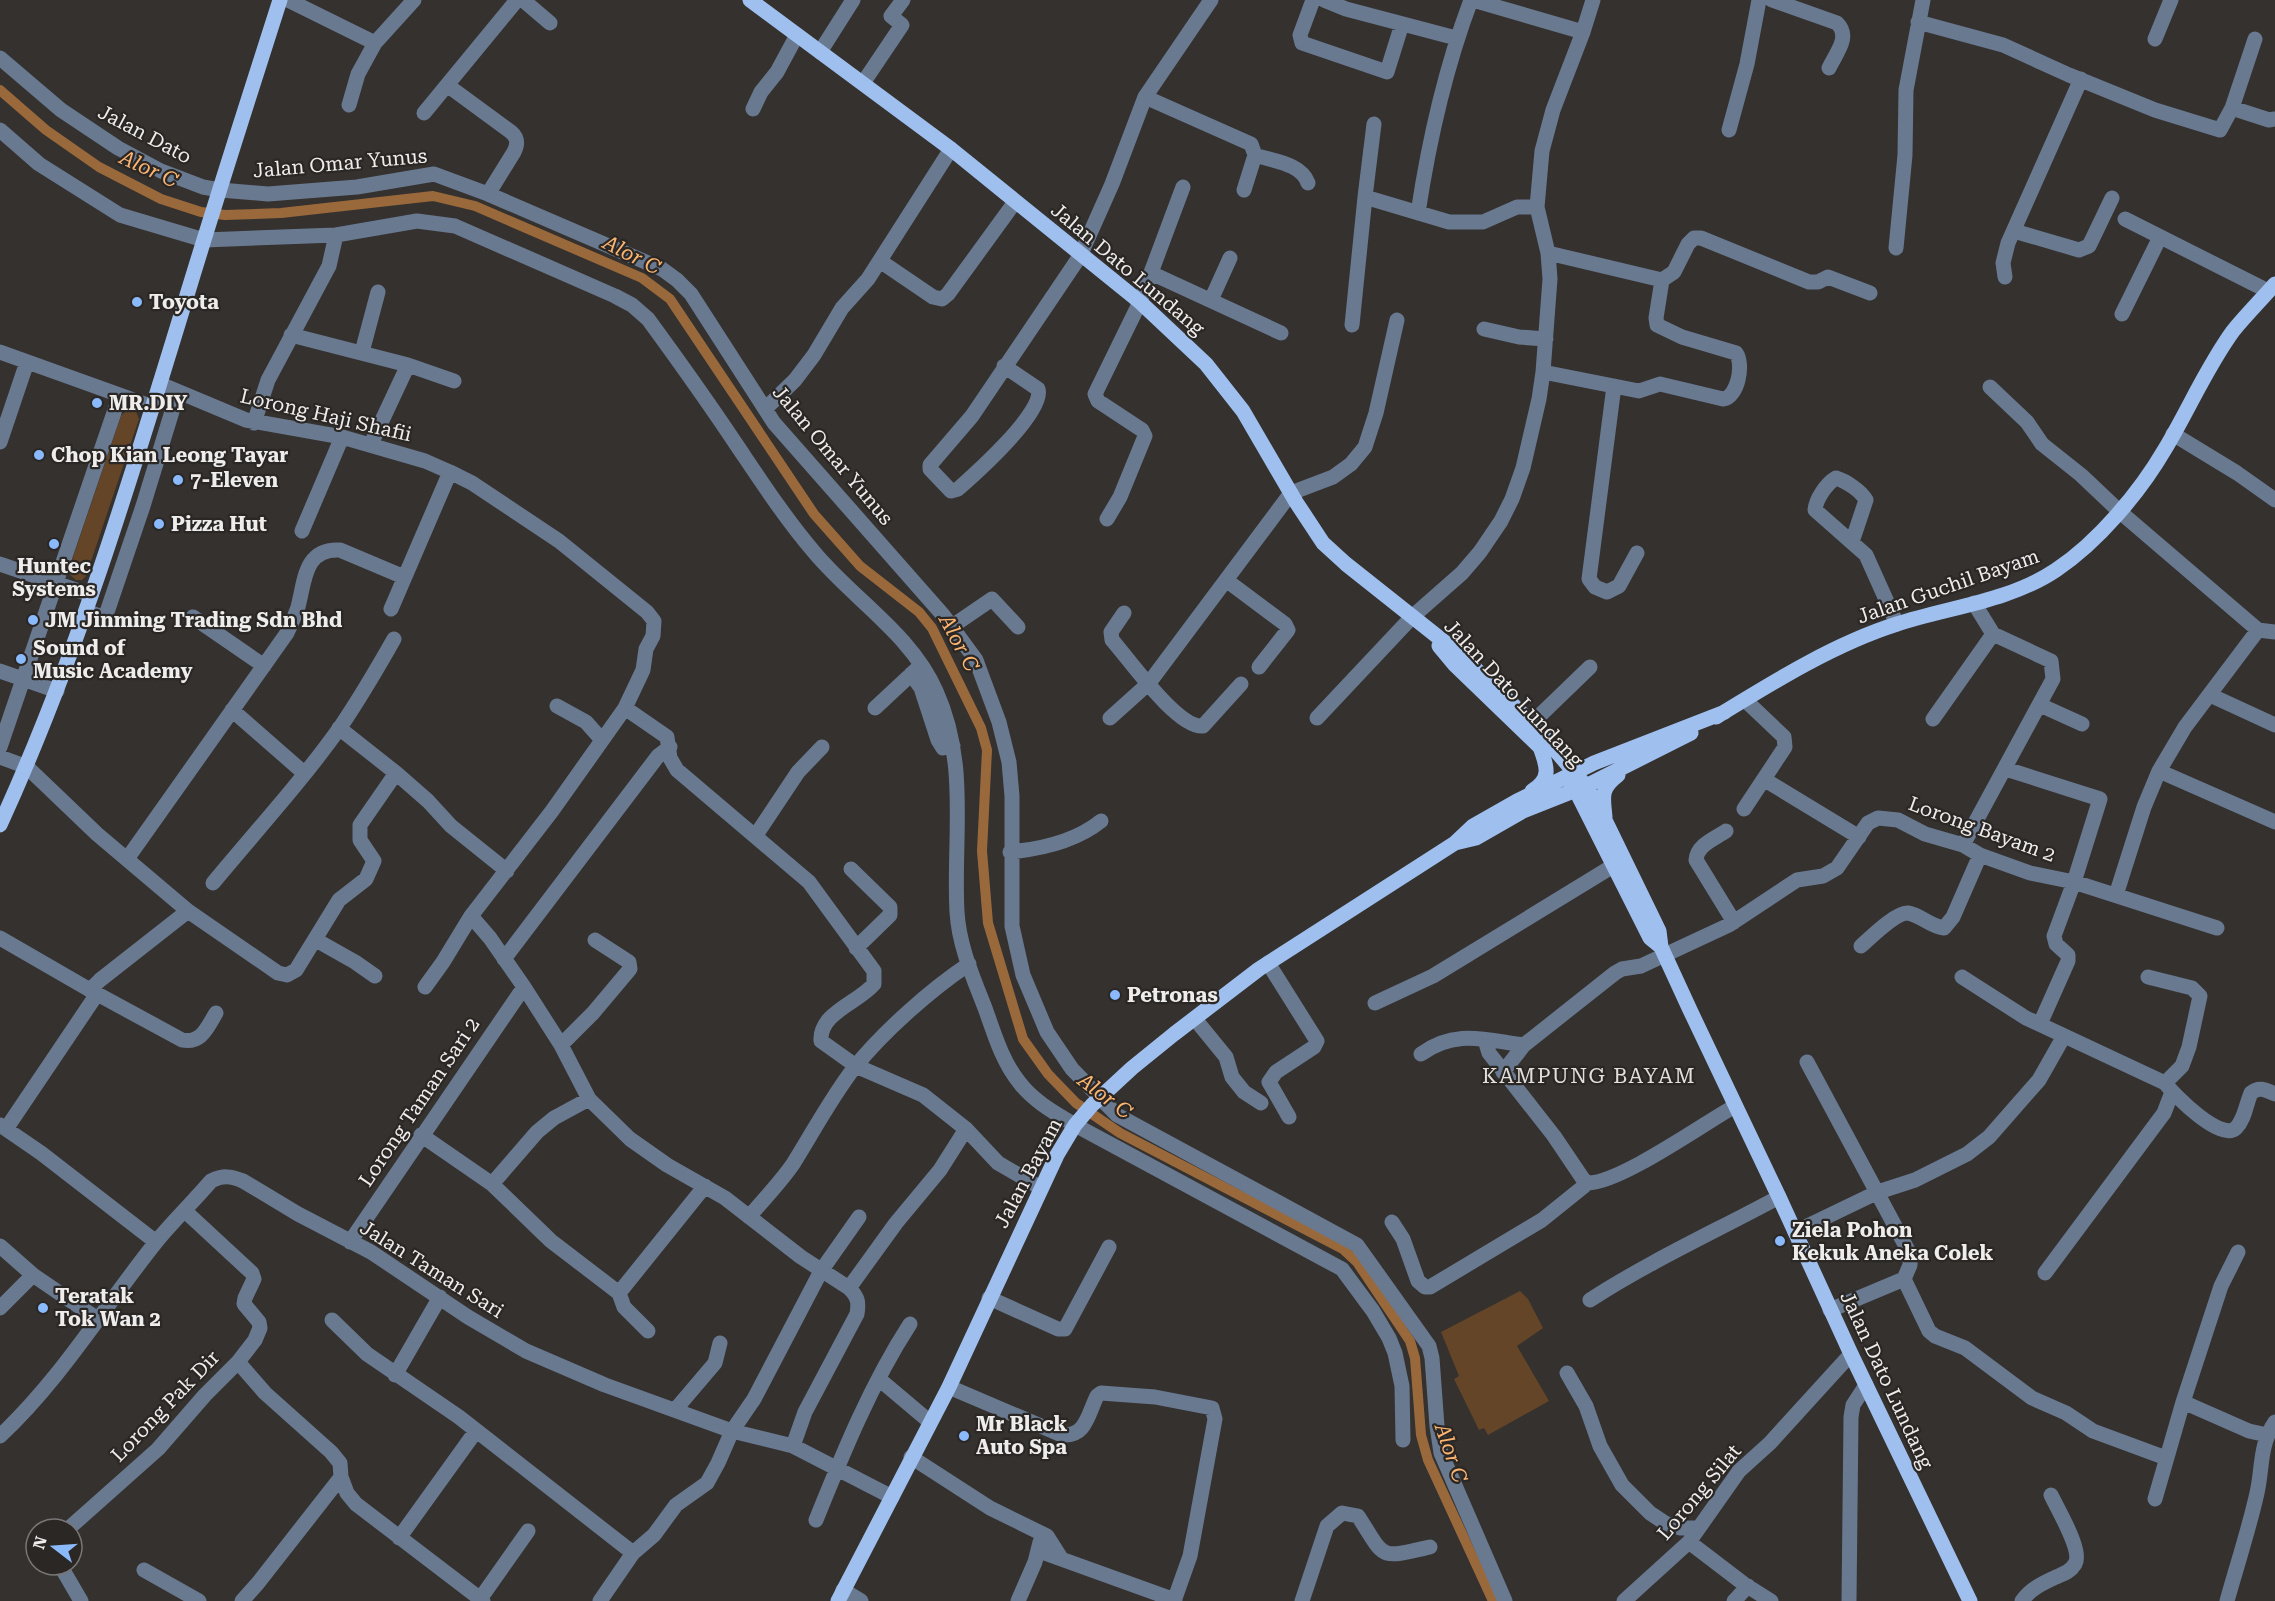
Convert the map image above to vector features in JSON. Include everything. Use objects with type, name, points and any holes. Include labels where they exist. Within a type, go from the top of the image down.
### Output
[{"type":"main road","points":[[0,825],[27,767],[57,691],[127,493],[280,0]]},
{"type":"main road","name":"Jalan Dato Lundang","points":[[758,3],[797,35],[951,149],[1080,256],[1140,302],[1200,357],[1226,386],[1243,411],[1323,543],[1462,656],[1533,723],[1543,743]]},
{"type":"main road","name":"Jalan Guchil Bayam","points":[[1576,782],[1632,764],[1693,732],[1828,653],[1898,624],[1974,603],[2036,581],[2056,570],[2096,537],[2145,479],[2233,332],[2272,288]]},
{"type":"main road","name":"Jalan Dato Lundang","points":[[1417,621],[1454,664],[1543,743],[1576,782],[1659,931],[1663,951],[1830,1310],[1970,1601]]},
{"type":"main road","name":"Jalan Guchil Bayam","points":[[1576,782],[1594,763],[1725,712]]},
{"type":"main road","points":[[1543,743],[1585,763],[1594,763]]},
{"type":"main road","points":[[1520,806],[1540,786],[1546,776],[1543,743]]},
{"type":"main road","points":[[1520,806],[1559,804],[1571,806],[1600,825],[1603,792],[1609,782],[1632,764]]},
{"type":"main road","name":"Jalan Bayam","points":[[840,1595],[949,1387],[1057,1155],[1077,1123],[1096,1101],[1146,1056],[1268,963],[1455,843],[1476,838],[1520,806],[1576,782]]},
{"type":"main road","name":"Jalan Dato Lundang","points":[[1600,825],[1613,866],[1650,938],[1663,951]]},
{"type":"street","points":[[288,0],[375,43]]},
{"type":"street","points":[[348,105],[358,74],[375,43],[414,0]]},
{"type":"street","points":[[424,113],[517,0]]},
{"type":"street","points":[[523,0],[550,23]]},
{"type":"street","points":[[820,52],[853,0]]},
{"type":"street","points":[[863,83],[902,25],[891,16],[903,0]]},
{"type":"street","points":[[1004,366],[1038,388],[1039,396],[1020,427],[1002,448],[958,489],[954,491],[947,489],[930,469],[930,465],[972,416],[1004,366],[1080,256],[1112,184],[1145,97],[1211,0]]},
{"type":"street","points":[[1313,0],[1300,35],[1302,43],[1386,72],[1402,24]]},
{"type":"street","points":[[1324,0],[1346,9],[1456,38]]},
{"type":"street","points":[[1418,213],[1427,150],[1456,38],[1472,0],[1583,32]]},
{"type":"street","points":[[1317,718],[1417,621],[1462,573],[1480,552],[1501,521],[1512,499],[1523,468],[1539,399],[1546,339],[1550,279],[1548,253],[1537,207],[1542,151],[1553,110],[1593,0]]},
{"type":"street","points":[[1729,130],[1747,64],[1759,0]]},
{"type":"street","points":[[1772,0],[1838,23],[1843,29],[1844,36],[1828,68]]},
{"type":"street","points":[[1896,248],[1905,155],[1906,90],[1923,0]]},
{"type":"street","points":[[2155,39],[2171,0]]},
{"type":"street","points":[[1918,22],[2003,45],[2155,110],[2220,130],[2232,108],[2255,39]]},
{"type":"street","points":[[753,109],[761,92],[777,72],[797,35]]},
{"type":"street","name":"Jalan Dato","points":[[0,58],[61,110],[118,148],[161,171],[218,196]]},
{"type":"street","points":[[2005,277],[2003,263],[2008,243],[2081,79]]},
{"type":"street","points":[[447,85],[512,132],[516,138],[517,146],[488,194]]},
{"type":"street","points":[[1145,97],[1251,144],[1255,155],[1244,190]]},
{"type":"street","points":[[2232,108],[2269,120],[2275,119]]},
{"type":"street","points":[[1352,326],[1374,124]]},
{"type":"street","points":[[0,130],[39,164],[120,215],[206,233],[336,235],[417,221],[455,226],[632,304],[648,319],[781,511],[809,546],[880,616],[916,670],[937,692],[953,747],[959,796],[957,914],[961,939],[998,1045],[1018,1082],[1046,1107],[1342,1269],[1373,1311],[1395,1353],[1401,1386],[1403,1440]]},
{"type":"street","points":[[765,409],[795,381],[814,355],[842,308],[868,279],[880,261],[951,149]]},
{"type":"street","points":[[1255,155],[1296,168],[1305,175],[1308,183]]},
{"type":"street","name":"Jalan Omar Yunus","points":[[218,196],[357,187],[434,174],[488,194],[662,269],[678,280],[691,294],[774,423],[951,627],[976,660],[999,722],[1009,762],[1012,796],[1010,852],[1012,926],[1023,975],[1047,1032],[1096,1101],[1117,1115],[1357,1245],[1429,1346],[1441,1453],[1505,1601]]},
{"type":"street","points":[[1107,519],[1120,497],[1145,436],[1142,430],[1098,401],[1095,394],[1140,302],[1183,187]]},
{"type":"street","points":[[1365,197],[1449,222],[1465,223],[1483,222],[1517,207],[1537,207]]},
{"type":"street","points":[[2014,231],[2079,250],[2084,249],[2089,246],[2112,198]]},
{"type":"street","points":[[880,261],[933,297],[942,299],[1015,202]]},
{"type":"street","points":[[2125,219],[2272,288]]},
{"type":"street","points":[[254,423],[268,380],[328,266],[336,235]]},
{"type":"street","points":[[2122,314],[2160,237]]},
{"type":"street","points":[[1548,253],[1662,280],[1674,272],[1688,244],[1694,238],[1701,238],[1809,282],[1818,282],[1828,277],[1870,293]]},
{"type":"street","points":[[1211,300],[1230,258]]},
{"type":"street","points":[[1151,273],[1281,333]]},
{"type":"street","points":[[1543,372],[1639,391],[1660,384],[1728,399],[1733,393],[1740,358],[1736,353],[1682,337],[1658,325],[1656,318],[1662,280]]},
{"type":"street","points":[[362,352],[378,292]]},
{"type":"street","points":[[1110,718],[1149,683],[1291,493],[1333,477],[1351,464],[1365,447],[1376,413],[1397,320]]},
{"type":"street","points":[[1484,329],[1520,337],[1546,339]]},
{"type":"street","points":[[291,335],[408,364],[454,381]]},
{"type":"street","points":[[0,352],[153,407]]},
{"type":"street","points":[[0,442],[27,362]]},
{"type":"street","points":[[371,444],[408,364]]},
{"type":"street","name":"Lorong Haji Shafii","points":[[160,384],[254,423],[342,437],[426,461],[472,483],[559,541],[647,612],[654,621],[655,627],[646,649],[644,670],[625,708]]},
{"type":"street","points":[[1614,386],[1589,579],[1595,587],[1607,592],[1619,586],[1637,553]]},
{"type":"street","points":[[1990,387],[2031,426],[2042,444],[2081,475],[2119,511],[2258,630],[2275,632]]},
{"type":"street","points":[[86,611],[105,618],[178,392]]},
{"type":"street","points":[[0,747],[120,395]]},
{"type":"street","points":[[2173,434],[2237,473],[2275,500]]},
{"type":"street","points":[[302,531],[342,437]]},
{"type":"street","points":[[391,609],[450,472]]},
{"type":"street","points":[[1852,542],[1866,555],[1898,624]]},
{"type":"street","points":[[127,859],[287,633],[298,608],[305,573],[309,565],[321,553],[340,550],[404,577]]},
{"type":"street","points":[[0,564],[91,595]]},
{"type":"street","points":[[1226,580],[1285,624],[1288,630],[1258,667]]},
{"type":"street","points":[[951,627],[992,600],[1018,627]]},
{"type":"street","points":[[1963,845],[2053,679],[2051,661],[1994,634],[1974,603]]},
{"type":"street","points":[[1124,613],[1114,625],[1111,637],[1170,709],[1196,727],[1203,726],[1241,684]]},
{"type":"street","points":[[193,617],[264,666]]},
{"type":"street","points":[[2116,895],[2144,807],[2159,771],[2185,727],[2258,630]]},
{"type":"street","points":[[1933,720],[1994,634]]},
{"type":"street","points":[[213,883],[339,728],[394,639]]},
{"type":"street","points":[[1533,723],[1590,666]]},
{"type":"street","points":[[875,708],[916,670]]},
{"type":"street","points":[[0,671],[57,691]]},
{"type":"street","points":[[2210,695],[2275,725]]},
{"type":"street","points":[[1744,809],[1785,747],[1784,737],[1745,700]]},
{"type":"street","points":[[2040,705],[2082,724]]},
{"type":"street","points":[[557,706],[586,722],[602,740]]},
{"type":"street","points":[[425,987],[471,916],[507,871],[625,708],[667,737],[670,758],[678,770],[809,882],[874,971],[874,984],[828,1020],[821,1034],[821,1041],[856,1066],[923,1095],[966,1129],[998,1163],[1041,1188]]},
{"type":"street","points":[[232,710],[304,773]]},
{"type":"street","points":[[339,728],[396,773],[428,801],[451,826],[507,871]]},
{"type":"street","points":[[504,959],[653,762],[670,747]]},
{"type":"street","points":[[756,835],[798,772],[822,747]]},
{"type":"street","points":[[0,757],[27,767],[97,834],[188,910],[282,975],[292,974],[296,970],[339,900],[366,879],[372,869],[374,861],[360,840],[360,825],[396,773]]},
{"type":"street","points":[[2006,769],[2100,799],[2054,939],[2067,955],[2068,961],[2040,1024]]},
{"type":"street","points":[[2159,771],[2275,822]]},
{"type":"street","points":[[1765,780],[1859,837]]},
{"type":"street","name":"Lorong Bayam 2","points":[[1503,1072],[1524,1045],[1615,973],[1622,969],[1641,966],[1663,951],[1734,922],[1797,880],[1823,876],[1837,868],[1868,823],[1878,818],[1898,820],[1925,834],[1963,845],[1980,855],[2030,873],[2074,882],[2217,928]]},
{"type":"street","points":[[1010,852],[1048,847],[1092,828],[1101,821]]},
{"type":"street","points":[[1726,831],[1701,847],[1696,854],[1696,860],[1734,922]]},
{"type":"street","points":[[1861,946],[1898,915],[1908,913],[1934,927],[1944,928],[1953,917],[1980,855]]},
{"type":"street","points":[[1375,1003],[1433,976],[1613,866]]},
{"type":"street","points":[[851,869],[890,907],[891,911],[890,915],[856,948]]},
{"type":"street","points":[[156,1242],[41,1153],[3,1127],[100,980],[188,910]]},
{"type":"street","points":[[471,916],[490,938],[524,987],[561,1045],[589,1099],[630,1139],[667,1165],[705,1186],[855,1294],[859,1302],[857,1314],[805,1412],[793,1446]]},
{"type":"street","points":[[0,938],[186,1041],[198,1039],[203,1035],[216,1013]]},
{"type":"street","points":[[316,940],[375,976]]},
{"type":"street","points":[[561,1045],[593,1013],[630,969],[629,962],[595,940]]},
{"type":"street","points":[[1268,963],[1317,1041],[1314,1047],[1276,1072],[1269,1082],[1289,1117]]},
{"type":"street","points":[[749,1217],[791,1167],[839,1089],[856,1066],[924,999],[948,978],[969,964]]},
{"type":"street","points":[[2046,1273],[2164,1113],[2169,1088],[2182,1066],[2189,1047],[2200,996],[2192,988],[2148,976]]},
{"type":"street","points":[[1962,977],[2040,1024],[2169,1088],[2214,1127],[2231,1131],[2238,1126],[2251,1093],[2255,1089],[2261,1088],[2275,1094]]},
{"type":"street","name":"Lorong Taman Sari 2","points":[[350,1242],[524,987]]},
{"type":"street","points":[[1195,1019],[1226,1057],[1232,1077],[1244,1092],[1261,1103]]},
{"type":"street","points":[[1794,1232],[1878,1192],[1915,1180],[1967,1154],[1989,1137],[2039,1080],[2064,1036]]},
{"type":"street","points":[[1421,1054],[1435,1044],[1473,1038],[1524,1045]]},
{"type":"street","points":[[1485,1040],[1488,1053],[1588,1183],[1598,1183],[1634,1166],[1735,1106]]},
{"type":"street","points":[[1807,1062],[1910,1254],[1910,1265],[1904,1279],[1830,1310]]},
{"type":"street","points":[[492,1184],[537,1132],[554,1118],[589,1099]]},
{"type":"street","points":[[849,1288],[896,1223],[940,1170],[966,1129]]},
{"type":"street","points":[[421,1135],[492,1184],[551,1241],[619,1293],[624,1307],[648,1331]]},
{"type":"street","name":"Jalan Taman Sari","points":[[0,1436],[29,1409],[99,1320],[156,1242],[211,1181],[221,1176],[233,1177],[370,1252],[526,1351],[605,1385],[732,1431],[793,1446],[892,1497]]},
{"type":"street","points":[[1392,1221],[1402,1239],[1418,1281],[1425,1287],[1430,1287],[1542,1220],[1588,1183]]},
{"type":"street","points":[[619,1293],[705,1186]]},
{"type":"street","points":[[1590,1300],[1657,1260],[1779,1197]]},
{"type":"street","name":"Lorong Pak Dir","points":[[82,1517],[158,1449],[204,1395],[238,1362],[255,1340],[260,1328],[259,1322],[244,1304],[254,1279],[252,1273],[185,1211]]},
{"type":"street","points":[[600,1601],[633,1553],[654,1535],[676,1505],[707,1483],[732,1431],[754,1399],[821,1271],[859,1217]]},
{"type":"street","points":[[0,1246],[33,1275],[99,1320]]},
{"type":"street","points":[[989,1298],[1058,1329],[1065,1329],[1109,1247]]},
{"type":"street","points":[[2155,1499],[2182,1402],[2221,1286],[2238,1252]]},
{"type":"street","points":[[0,1308],[33,1275]]},
{"type":"street","points":[[1904,1279],[1929,1331],[1935,1336],[1965,1348],[2032,1398],[2066,1413],[2093,1431],[2166,1458]]},
{"type":"street","points":[[395,1375],[440,1297]]},
{"type":"street","points":[[332,1320],[367,1354],[395,1375],[426,1393],[633,1553]]},
{"type":"street","points":[[816,1520],[837,1468],[879,1379],[910,1324]]},
{"type":"street","points":[[675,1410],[715,1363],[720,1342]]},
{"type":"street","name":"Lorong Silat","points":[[1624,1601],[1689,1542],[1739,1471],[1770,1443],[1851,1354]]},
{"type":"street","name":"Lorong Pak Dir","points":[[238,1362],[265,1393],[332,1452],[340,1463],[341,1477],[347,1493],[356,1504],[482,1600]]},
{"type":"street","points":[[1567,1373],[1586,1406],[1600,1446],[1622,1485],[1650,1513],[1665,1523],[1698,1528]]},
{"type":"street","points":[[879,1379],[930,1422]]},
{"type":"street","points":[[1849,1601],[1851,1417],[1853,1405],[1866,1385]]},
{"type":"street","points":[[949,1387],[1051,1431],[1073,1436],[1080,1431],[1097,1396],[1101,1393],[1155,1397],[1212,1408],[1215,1419],[1190,1556],[1174,1601],[1039,1551]]},
{"type":"street","points":[[2182,1402],[2249,1431],[2271,1428],[2260,1462],[2258,1491],[2227,1601]]},
{"type":"street","points":[[399,1538],[476,1431]]},
{"type":"street","points":[[911,1457],[990,1508],[1041,1533],[1052,1541],[1061,1558]]},
{"type":"street","points":[[242,1601],[341,1477]]},
{"type":"street","points":[[2022,1601],[2027,1594],[2043,1582],[2070,1571],[2076,1562],[2077,1551],[2051,1496]]},
{"type":"street","points":[[1302,1601],[1327,1526],[1342,1513],[1358,1516],[1379,1550],[1388,1555],[1430,1547]]},
{"type":"street","points":[[482,1600],[528,1532]]},
{"type":"street","points":[[1018,1601],[1039,1551],[1041,1533]]},
{"type":"street","points":[[1689,1542],[1771,1601]]},
{"type":"street","points":[[144,1570],[199,1601]]},
{"type":"street","points":[[67,1577],[81,1601]]},
{"type":"street","points":[[1734,1601],[1748,1586]]},
{"type":"street","points":[[840,1595],[861,1601]]},
{"type":"shaded area","points":[[127,410],[136,412],[139,419],[86,576],[82,580],[76,580],[69,574],[69,569],[121,416]]},
{"type":"shaded area","points":[[1520,1291],[1528,1299],[1543,1328],[1517,1346],[1549,1401],[1488,1435],[1484,1428],[1479,1430],[1454,1379],[1459,1376],[1441,1332]]},
{"type":"waterway","name":"Alor C","points":[[0,90],[46,130],[99,167],[161,199],[201,212],[225,215],[281,213],[433,196],[475,206],[642,278],[670,299],[814,514],[860,566],[919,612],[932,628],[981,728],[987,750],[982,851],[988,923],[1023,1039],[1048,1074],[1076,1103],[1120,1133],[1343,1249],[1357,1262],[1410,1341],[1415,1358],[1421,1435],[1428,1460],[1493,1601]]},
{"type":"place","name":"Toyota","points":[[137,302]]},
{"type":"place","name":"MR.DIY","points":[[97,403]]},
{"type":"place","name":"Chop Kian Leong Tayar","points":[[39,455]]},
{"type":"place","name":"7-Eleven","points":[[178,480]]},
{"type":"place","name":"Pizza Hut","points":[[159,524]]},
{"type":"place","name":"Huntec Systems","points":[[54,544]]},
{"type":"place","name":"JM Jinming Trading Sdn Bhd","points":[[33,620]]},
{"type":"place","name":"Sound of Music Academy","points":[[21,659]]},
{"type":"place","name":"Petronas","points":[[1115,995]]},
{"type":"place","name":"Ziela Pohon Kekuk Aneka Colek","points":[[1780,1241]]},
{"type":"place","name":"Teratak Tok Wan 2","points":[[43,1308]]},
{"type":"place","name":"Mr Black Auto Spa","points":[[964,1436]]},
{"type":"district","name":"KAMPUNG BAYAM","points":[[1589,1076]]}]
